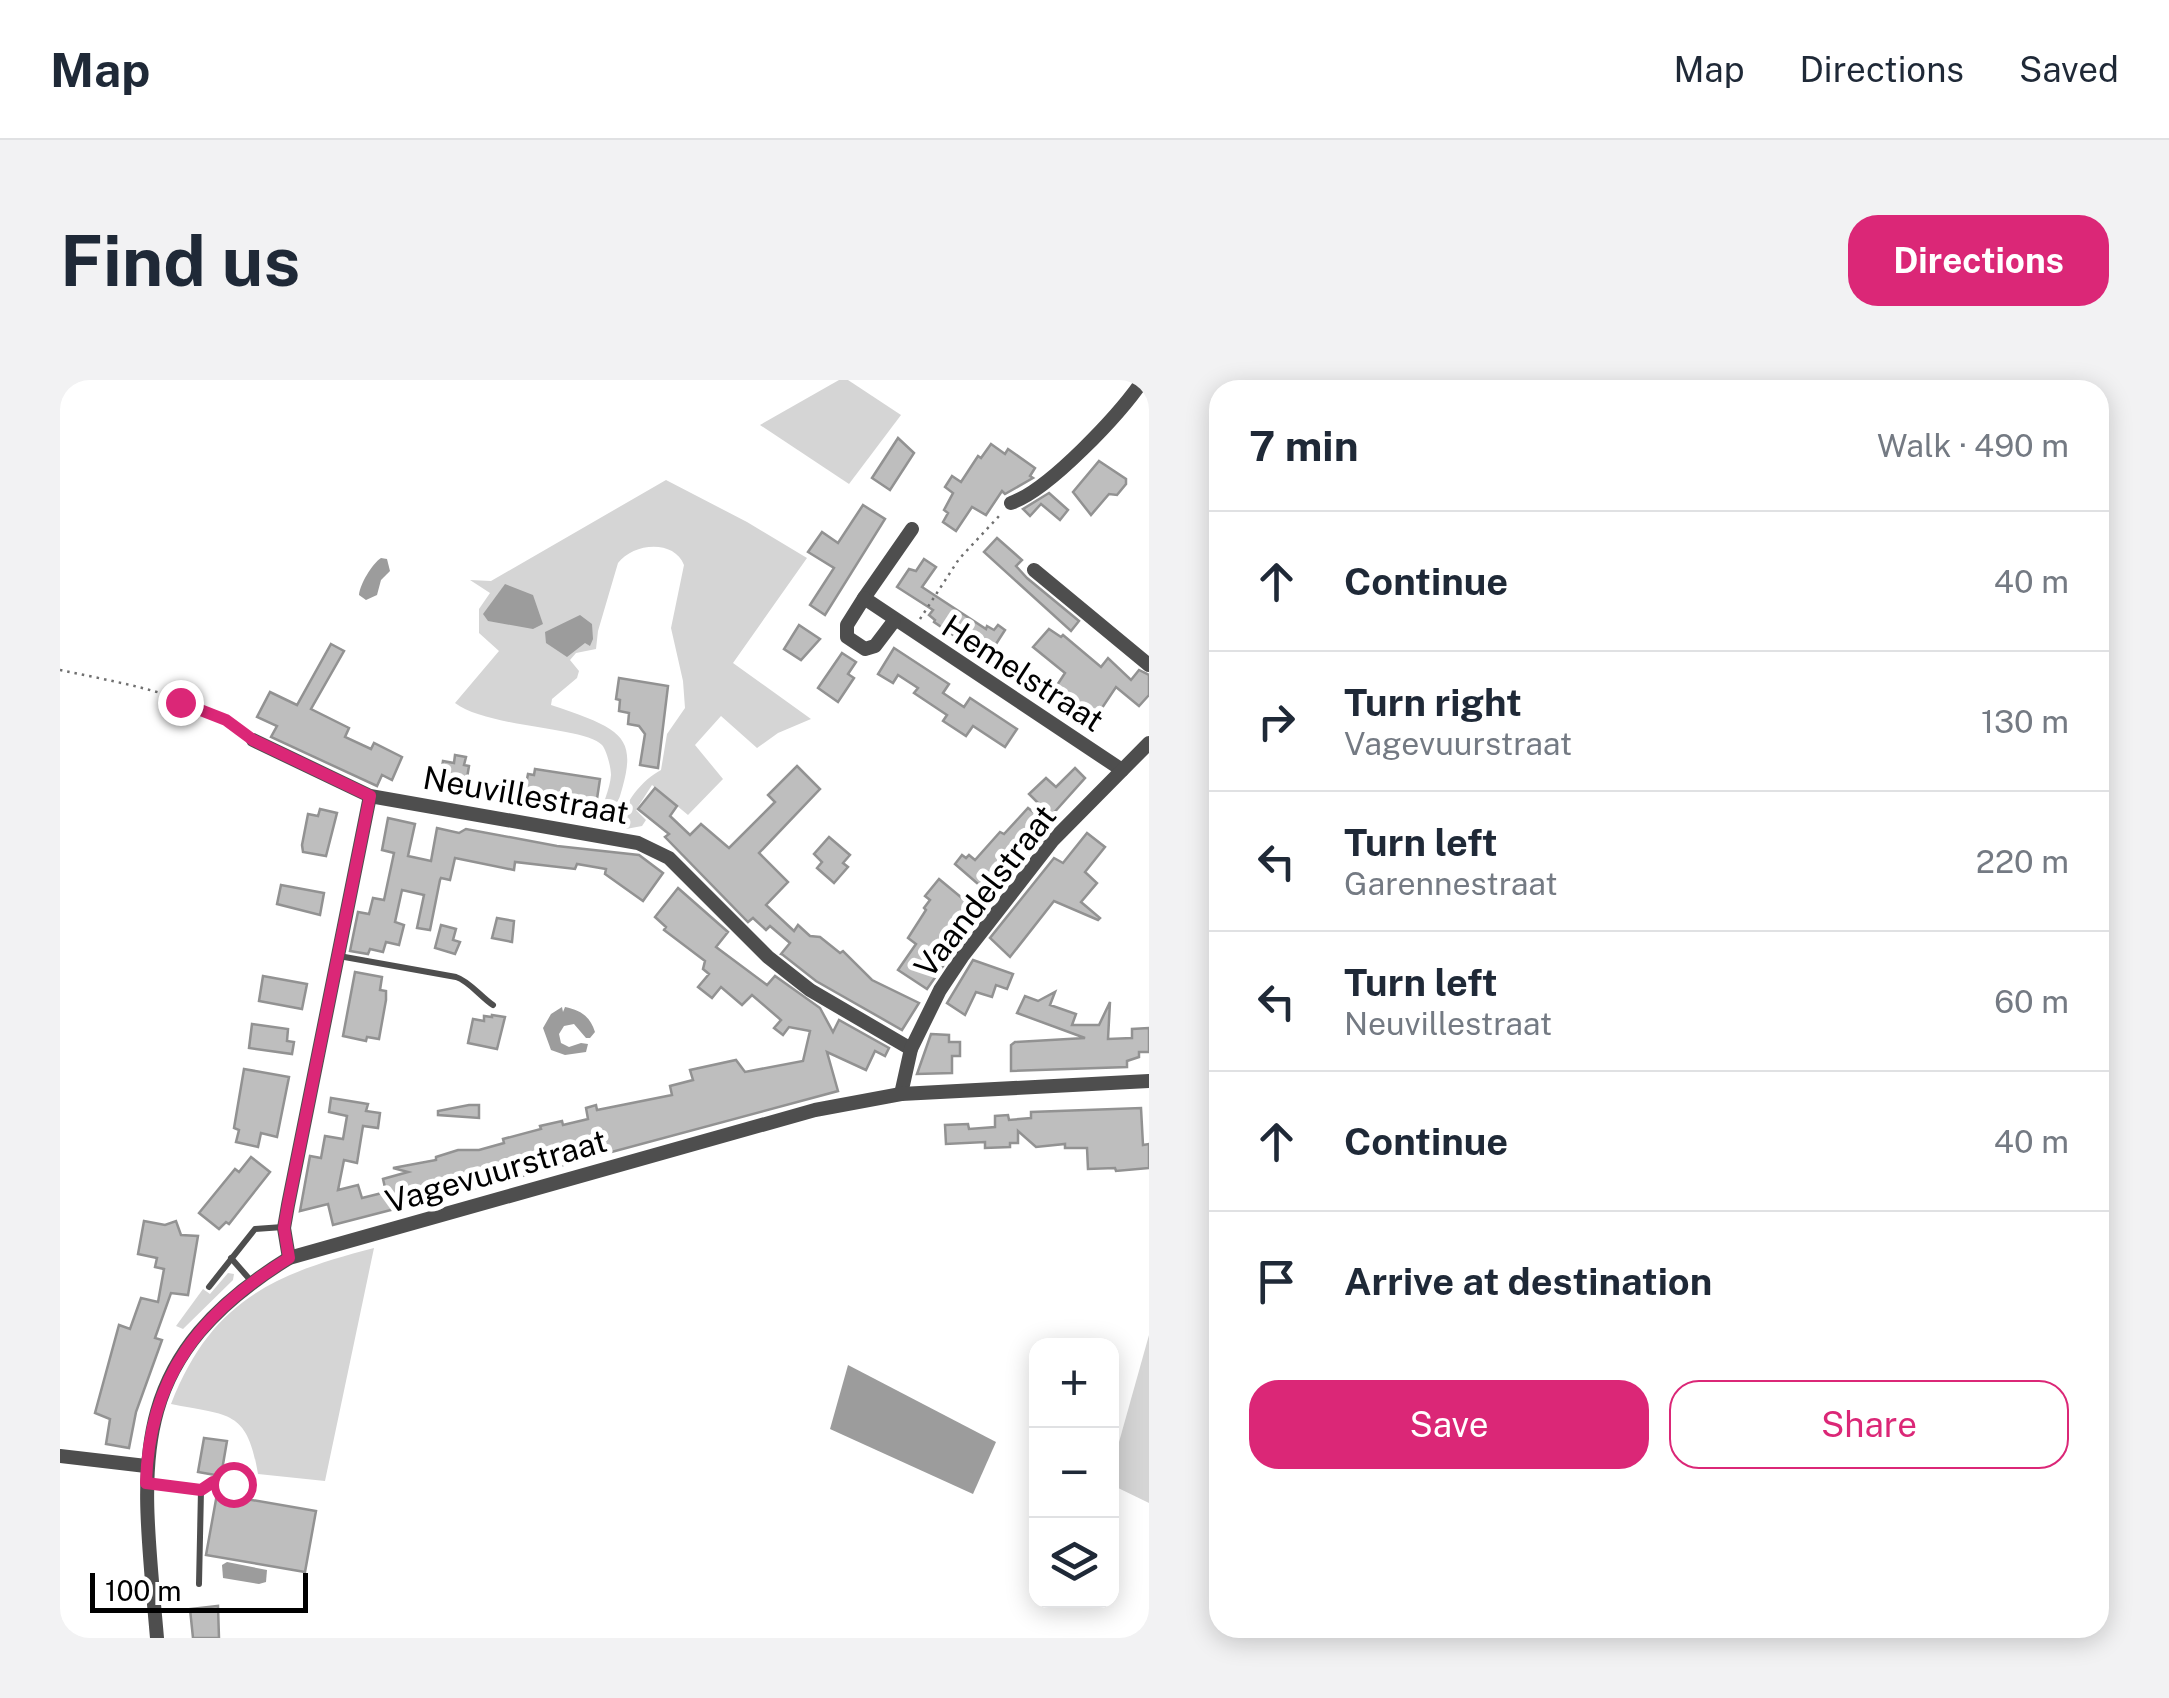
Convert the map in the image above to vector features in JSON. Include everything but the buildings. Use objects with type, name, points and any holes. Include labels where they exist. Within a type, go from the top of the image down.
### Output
[{"type":"street","points":[[1011,503],[1080,452],[1126,405],[1143,380]]},
{"type":"street","name":"Hemelstraat","points":[[894,621],[875,646],[865,649],[848,637],[847,625],[912,530]]},
{"type":"street","points":[[1034,570],[1149,665]]},
{"type":"street","name":"Hemelstraat","points":[[864,598],[1122,770]]},
{"type":"street","name":"Neuvillestraat","points":[[253,740],[370,796],[638,842],[669,858],[768,957],[810,990],[912,1048]]},
{"type":"street","name":"Vaandelstraat","points":[[901,1094],[912,1048],[940,990],[962,957],[1053,840],[1149,744]]},
{"type":"street","points":[[289,1258],[284,1228],[370,796]]},
{"type":"street","name":"Vagevuurstraat","points":[[157,1638],[146,1483],[155,1414],[172,1371],[196,1334],[222,1304],[289,1258],[816,1110],[901,1094],[1149,1081]]},
{"type":"street","points":[[60,1456],[146,1466]]},
{"type":"lane","points":[[338,956],[464,980],[494,1005]]},
{"type":"lane","points":[[208,1287],[255,1229],[284,1228]]},
{"type":"lane","points":[[231,1258],[252,1282]]},
{"type":"lane","points":[[146,1483],[201,1490],[213,1482],[253,1485]]},
{"type":"lane","points":[[199,1584],[201,1490]]},
{"type":"path","points":[[911,632],[959,559],[1011,503]]},
{"type":"path","points":[[60,670],[132,685],[213,714],[238,726],[253,740]]},
{"type":"shaded area","points":[[839,380],[848,380],[901,415],[849,484],[760,425]]},
{"type":"shaded area","points":[[666,480],[807,558],[733,663],[811,719],[778,733],[757,748],[721,716],[695,745],[723,779],[688,815],[652,785],[636,810],[646,820],[642,826],[626,829],[621,826],[629,801],[640,786],[661,770],[667,734],[685,708],[671,628],[684,565],[672,551],[643,548],[618,563],[596,649],[576,653],[570,660],[579,671],[577,678],[552,699],[551,705],[600,724],[624,743],[626,773],[611,823],[598,820],[611,775],[602,745],[577,734],[490,718],[455,703],[499,651],[479,633],[479,609],[490,593],[470,580],[491,581]]},
{"type":"shaded area","points":[[381,558],[387,559],[390,571],[381,580],[377,595],[366,600],[359,595],[362,585]]},
{"type":"shaded area","points":[[505,584],[533,595],[543,624],[533,629],[488,621],[483,614]]},
{"type":"shaded area","points":[[580,615],[592,624],[590,646],[585,643],[567,657],[546,643],[545,632]]},
{"type":"shaded area","points":[[562,1007],[563,1012],[565,1007],[580,1012],[593,1026],[595,1032],[590,1038],[574,1024],[564,1026],[559,1034],[561,1043],[569,1047],[588,1044],[586,1052],[565,1055],[551,1050],[543,1028],[551,1014]]},
{"type":"shaded area","points":[[374,1248],[325,1481],[258,1474],[241,1426],[221,1414],[171,1404],[205,1340],[250,1297],[305,1269]]},
{"type":"shaded area","points":[[228,1273],[234,1274],[233,1280],[183,1329],[176,1326],[203,1289],[210,1294]]},
{"type":"shaded area","points":[[1149,1335],[1149,1503],[1119,1488],[1119,1442]]},
{"type":"shaded area","points":[[848,1365],[996,1442],[973,1494],[830,1429]]},
{"type":"shaded area","points":[[227,1562],[267,1570],[266,1582],[223,1578],[222,1565]]},
{"type":"route","points":[[180,702],[226,720],[253,740],[370,796],[288,1205],[284,1228],[289,1258],[222,1304],[196,1334],[172,1371],[155,1414],[146,1483],[201,1490],[213,1482],[233,1484]]}]
